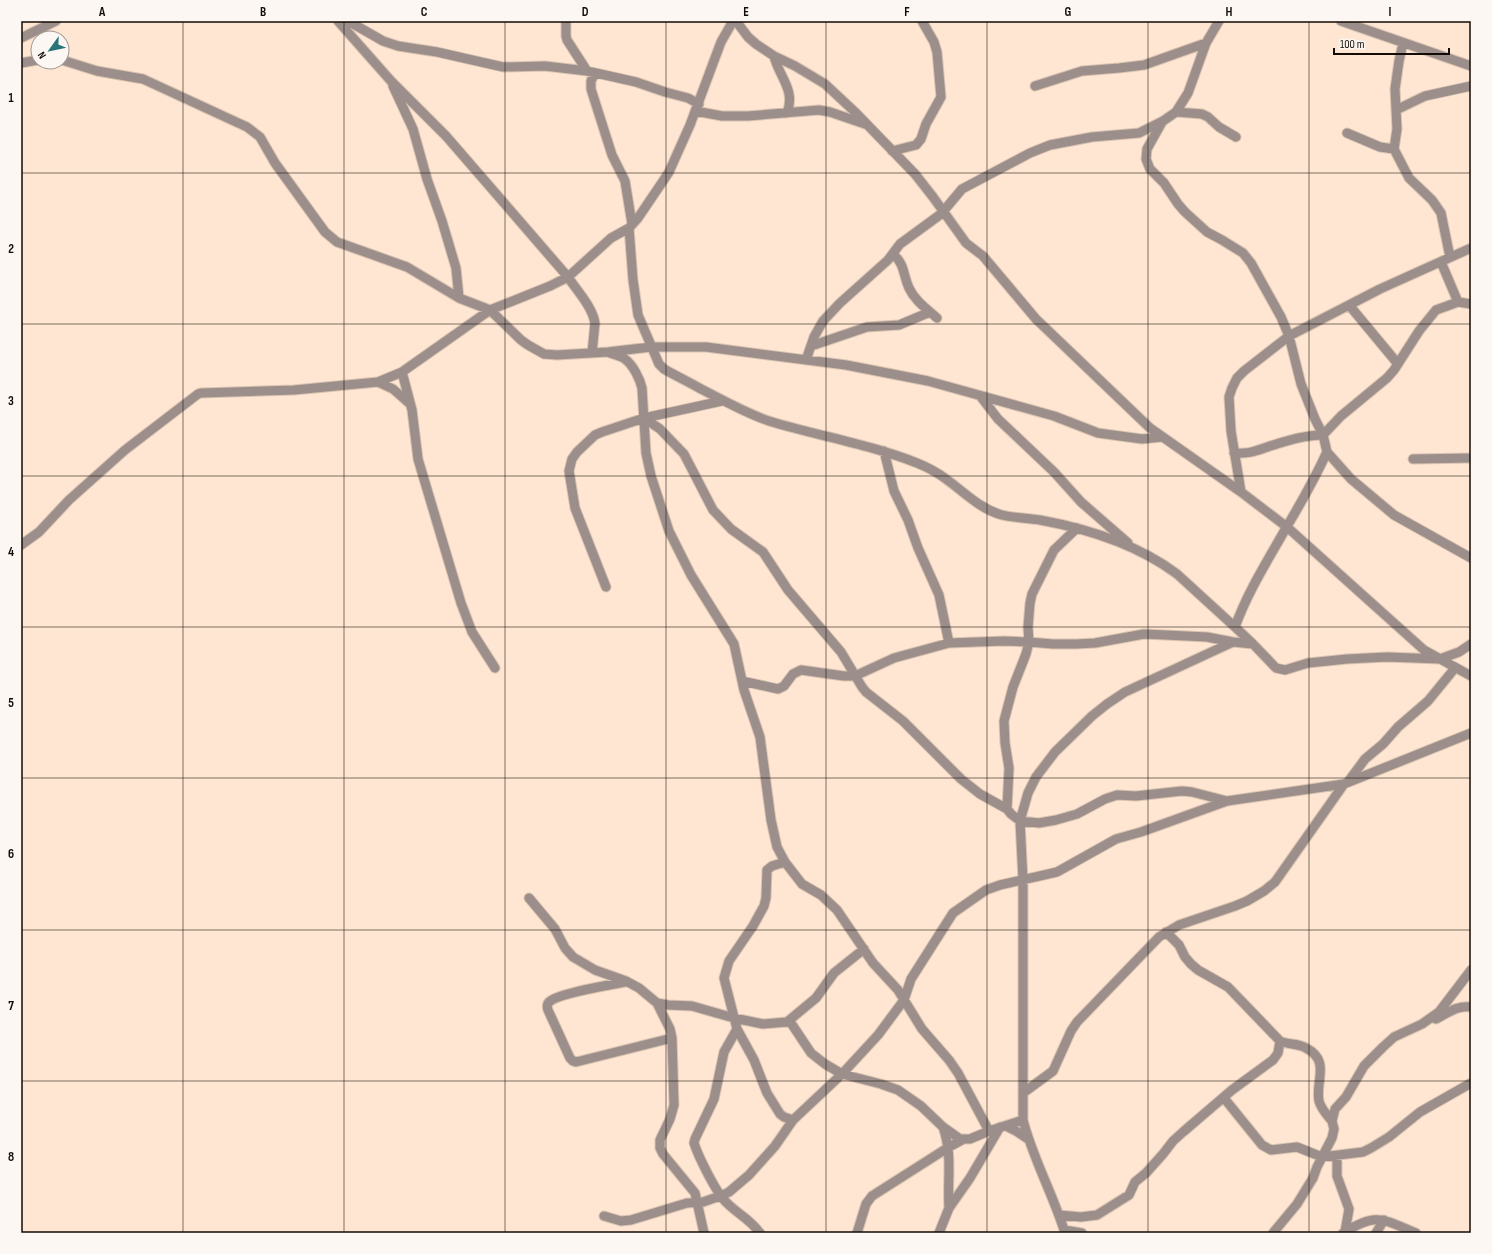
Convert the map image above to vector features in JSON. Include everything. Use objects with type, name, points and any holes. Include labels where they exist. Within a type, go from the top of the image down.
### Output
[{"type":"street","points":[[21,38],[56,21]]},
{"type":"street","points":[[338,21],[391,81],[446,136],[568,277],[584,300],[594,319],[595,323],[592,353]]},
{"type":"street","points":[[348,21],[383,40],[398,46],[437,52],[504,67],[545,66],[591,72],[629,80],[688,98],[697,108],[722,116],[819,110],[830,112],[865,124]]},
{"type":"street","points":[[566,21],[566,36],[591,72],[591,89],[612,155],[625,181],[630,226],[633,280],[638,315],[659,364],[664,369],[722,401],[770,421],[884,451],[918,464],[941,475],[980,505],[994,512],[1003,515],[1039,520],[1077,528],[1104,536],[1136,550],[1173,571],[1235,626],[1273,665],[1281,670],[1314,662],[1361,658],[1394,657],[1440,659],[1459,652],[1471,644]]},
{"type":"street","points":[[21,545],[39,532],[69,500],[125,450],[198,394],[294,390],[378,382],[402,372],[490,310],[550,286],[568,277],[611,238],[630,226],[638,218],[668,172],[697,108],[721,42],[733,21]]},
{"type":"street","points":[[736,21],[748,37],[774,56],[795,66],[825,84],[855,112],[915,174],[966,243],[984,256],[1036,320],[1108,390],[1162,437],[1241,492],[1287,527],[1424,650],[1471,676]]},
{"type":"street","points":[[892,151],[914,146],[918,142],[926,124],[941,98],[934,42],[922,21]]},
{"type":"street","points":[[806,360],[823,321],[840,303],[894,255],[900,244],[937,217],[962,188],[1030,153],[1050,145],[1092,137],[1139,133],[1163,121],[1176,112],[1188,93],[1206,43],[1219,21]]},
{"type":"street","points":[[1341,21],[1471,66]]},
{"type":"street","points":[[1035,86],[1082,71],[1144,65],[1206,43]]},
{"type":"street","points":[[1403,43],[1395,89],[1397,129],[1394,149],[1409,178],[1432,200],[1441,213],[1450,257]]},
{"type":"street","points":[[774,56],[790,95],[790,103],[787,113]]},
{"type":"street","points":[[70,62],[97,70],[143,79],[247,127],[260,137],[275,163],[325,232],[331,238],[337,242],[407,267],[459,298],[490,310],[521,340],[544,354],[557,355],[608,352],[651,347],[706,347],[806,360],[928,381],[981,397],[1054,416],[1098,433],[1142,439],[1162,437]]},
{"type":"street","points":[[391,81],[417,141],[427,179],[442,221],[454,263],[459,298]]},
{"type":"street","points":[[1396,110],[1425,96],[1471,86]]},
{"type":"street","points":[[1176,112],[1202,114],[1208,117],[1219,127],[1236,137]]},
{"type":"street","points":[[1163,121],[1147,149],[1146,160],[1150,169],[1164,183],[1179,206],[1207,232],[1231,245],[1247,257],[1271,298],[1289,336],[1301,384],[1323,435],[1327,452],[1352,479],[1394,515],[1471,558]]},
{"type":"street","points":[[1347,132],[1380,147],[1394,149]]},
{"type":"street","points":[[1241,492],[1234,453],[1229,397],[1237,378],[1289,336],[1380,289],[1471,248]]},
{"type":"street","points":[[811,346],[867,328],[899,325],[934,315],[915,298],[910,289],[903,267],[894,255]]},
{"type":"street","points":[[1441,262],[1458,302]]},
{"type":"street","points":[[1234,453],[1251,453],[1292,440],[1314,435],[1323,435],[1340,416],[1388,378],[1436,310],[1458,302],[1466,302],[1471,304]]},
{"type":"street","points":[[1349,305],[1398,364]]},
{"type":"street","points":[[608,352],[624,358],[629,362],[639,378],[642,388],[646,453],[651,476],[669,531],[690,576],[734,644],[742,681],[760,737],[775,842],[785,862],[802,884],[821,895],[831,903],[876,966],[891,981],[922,1028],[958,1073],[989,1130]]},
{"type":"street","points":[[402,372],[410,404],[418,459],[461,603],[472,632],[495,668]]},
{"type":"street","points":[[378,382],[393,389],[410,404]]},
{"type":"street","points":[[981,397],[998,419],[1054,472],[1081,502],[1136,550]]},
{"type":"street","points":[[606,587],[575,508],[569,471],[572,459],[595,435],[644,418],[722,401]]},
{"type":"street","points":[[644,418],[660,429],[684,454],[713,510],[731,529],[764,552],[788,590],[841,652],[866,692],[903,721],[961,780],[980,794],[1007,809],[1020,821],[1040,823],[1056,820],[1077,814],[1105,798],[1117,794],[1136,796],[1175,792],[1192,792],[1227,801]]},
{"type":"street","points":[[884,451],[894,491],[908,520],[918,548],[939,596],[949,644]]},
{"type":"street","points":[[1235,626],[1240,612],[1257,578],[1287,527],[1327,452]]},
{"type":"street","points":[[1413,459],[1471,458]]},
{"type":"street","points":[[1007,809],[1009,768],[1005,743],[1004,721],[1013,687],[1029,642],[1028,626],[1032,594],[1054,550],[1077,528]]},
{"type":"street","points":[[742,681],[778,689],[784,686],[793,674],[801,670],[844,676],[855,676],[894,658],[949,644],[1004,641],[1076,644],[1095,643],[1144,634],[1207,637],[1253,644]]},
{"type":"street","points":[[1082,1233],[1064,1232],[1059,1215],[1028,1139],[1023,1120],[1023,880],[1020,821],[1028,793],[1036,777],[1055,752],[1092,716],[1125,692],[1233,642]]},
{"type":"street","points":[[1022,1093],[1053,1071],[1071,1031],[1077,1022],[1159,937],[1179,925],[1235,906],[1264,891],[1275,882],[1365,759],[1428,701],[1455,668]]},
{"type":"street","points":[[604,1216],[613,1220],[626,1221],[687,1203],[708,1201],[729,1192],[749,1175],[775,1146],[793,1120],[842,1074],[878,1035],[904,1000],[911,979],[953,913],[991,888],[1057,872],[1116,839],[1141,832],[1227,801],[1346,783],[1471,733]]},
{"type":"street","points":[[785,862],[772,866],[767,870],[766,898],[764,906],[753,926],[731,957],[724,973],[724,978],[737,1029],[754,1060],[767,1093],[784,1117],[793,1120]]},
{"type":"street","points":[[529,898],[555,929],[565,948],[573,957],[594,970],[626,981],[639,988],[657,1003],[670,1029],[672,1038],[674,1105],[670,1119],[660,1140],[660,1148],[672,1166],[692,1189],[698,1202],[704,1233]]},
{"type":"street","points":[[1166,932],[1179,945],[1185,957],[1191,964],[1198,970],[1228,987],[1280,1041],[1286,1044],[1299,1044],[1313,1052],[1317,1057],[1321,1068],[1318,1087],[1319,1100],[1322,1110],[1332,1121]]},
{"type":"street","points":[[787,1022],[816,998],[834,973],[864,950]]},
{"type":"street","points":[[1273,1233],[1297,1204],[1312,1178],[1332,1138],[1334,1129],[1332,1121],[1335,1109],[1346,1097],[1364,1066],[1394,1037],[1428,1020],[1442,1008],[1471,970]]},
{"type":"street","points":[[626,981],[559,997],[549,1002],[547,1005],[548,1010],[570,1058],[576,1062],[672,1038]]},
{"type":"street","points":[[657,1003],[692,1006],[734,1018],[763,1024],[787,1022],[793,1025],[813,1055],[842,1074],[898,1090],[921,1106],[943,1127],[962,1140]]},
{"type":"street","points":[[1428,1020],[1435,1019],[1459,1007],[1471,1006]]},
{"type":"street","points":[[737,1029],[724,1052],[714,1098],[695,1139],[696,1149],[720,1196],[749,1220],[760,1233]]},
{"type":"street","points":[[1059,1215],[1081,1217],[1097,1215],[1129,1195],[1135,1182],[1146,1173],[1173,1141],[1232,1090],[1273,1060],[1278,1053],[1280,1041]]},
{"type":"street","points":[[1224,1098],[1266,1148],[1276,1151],[1297,1147],[1322,1157],[1363,1152],[1389,1137],[1420,1112],[1471,1083]]},
{"type":"street","points":[[858,1233],[866,1204],[872,1196],[962,1140],[974,1138],[989,1130],[1023,1120]]},
{"type":"street","points":[[943,1127],[949,1147],[949,1208]]},
{"type":"street","points":[[1003,1127],[1016,1131],[1028,1139]]},
{"type":"street","points":[[939,1233],[949,1208],[1003,1127]]},
{"type":"street","points":[[1337,1156],[1338,1176],[1349,1209],[1344,1232]]},
{"type":"street","points":[[1344,1232],[1360,1223],[1375,1219],[1384,1220],[1416,1233]]},
{"type":"street","points":[[1376,1233],[1384,1220]]}]
